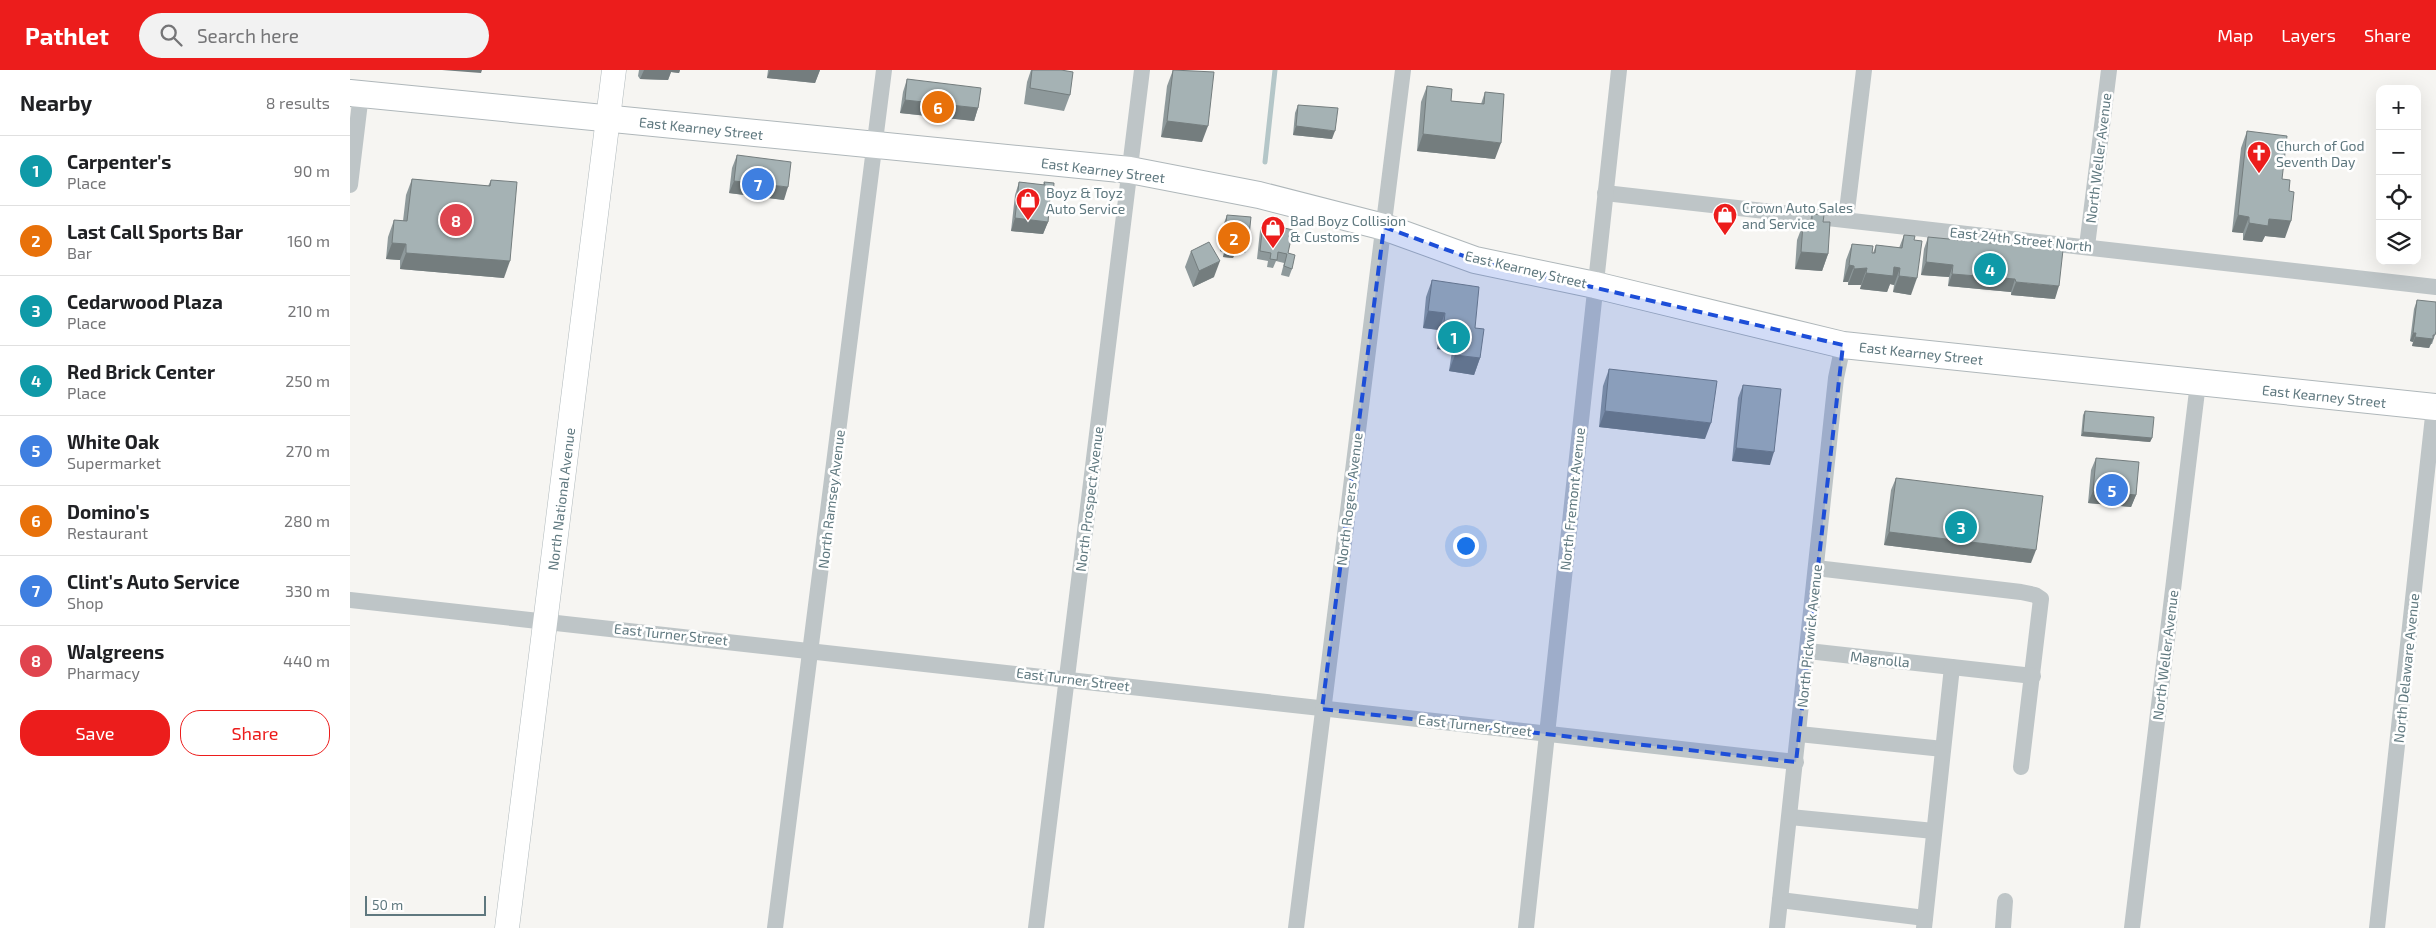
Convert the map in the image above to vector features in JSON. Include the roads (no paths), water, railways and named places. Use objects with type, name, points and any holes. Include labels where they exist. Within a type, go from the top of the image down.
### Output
[{"type":"main road","name":"North National Avenue","points":[[507,928],[614,70]]},
{"type":"main road","name":"East Kearney Street","points":[[355,94],[1130,170],[1259,196],[1384,227],[1475,260],[1595,285],[1842,345],[2435,407]]},
{"type":"street","name":"North Ramsey Avenue","points":[[776,928],[884,70]]},
{"type":"street","name":"North Prospect Avenue","points":[[1036,928],[1142,70]]},
{"type":"street","name":"North Rogers Avenue","points":[[1296,928],[1403,70]]},
{"type":"street","name":"North Fremont Avenue","points":[[1526,928],[1619,70]]},
{"type":"street","points":[[1846,219],[1864,70]]},
{"type":"street","name":"North Weller Avenue","points":[[2087,246],[2109,70]]},
{"type":"street","points":[[350,185],[355,94]]},
{"type":"street","name":"East 24th Street North","points":[[1605,193],[2087,246],[2436,287]]},
{"type":"street","name":"North Pickwick Avenue","points":[[1777,928],[1836,378],[1842,345]]},
{"type":"street","name":"North Weller Avenue","points":[[2132,928],[2198,383]]},
{"type":"street","name":"North Delaware Avenue","points":[[2377,928],[2435,407]]},
{"type":"street","points":[[1816,568],[2035,595],[2041,599],[2021,767]]},
{"type":"street","name":"East Turner Street","points":[[350,600],[1066,678],[1322,709],[1546,732],[1796,762]]},
{"type":"street","name":"Magnolla","points":[[1808,651],[2033,676]]},
{"type":"street","points":[[1780,900],[1924,923],[1952,667]]},
{"type":"street","points":[[1798,734],[1943,749]]},
{"type":"street","points":[[1790,816],[1934,831]]},
{"type":"street","points":[[2003,928],[2005,901]]},
{"type":"waterway","points":[[1265,162],[1275,70]]},
{"type":"place","name":"Domino's","points":[[938,107]]},
{"type":"place","name":"Church of God Seventh Day","points":[[2259,174]]},
{"type":"place","name":"Clint's Auto Service","points":[[758,184]]},
{"type":"place","name":"Walgreens","points":[[456,220]]},
{"type":"place","name":"Boyz & Toyz Auto Service","points":[[1028,221]]},
{"type":"place","name":"Crown Auto Sales and Service","points":[[1725,236]]},
{"type":"place","name":"Last Call Sports Bar","points":[[1234,238]]},
{"type":"place","name":"Bad Boyz Collision & Customs","points":[[1273,249]]},
{"type":"place","name":"Red Brick Center","points":[[1990,269]]},
{"type":"place","name":"Carpenter's","points":[[1454,337]]},
{"type":"place","name":"White Oak","points":[[2112,490]]},
{"type":"place","name":"Cedarwood Plaza","points":[[1961,527]]}]
